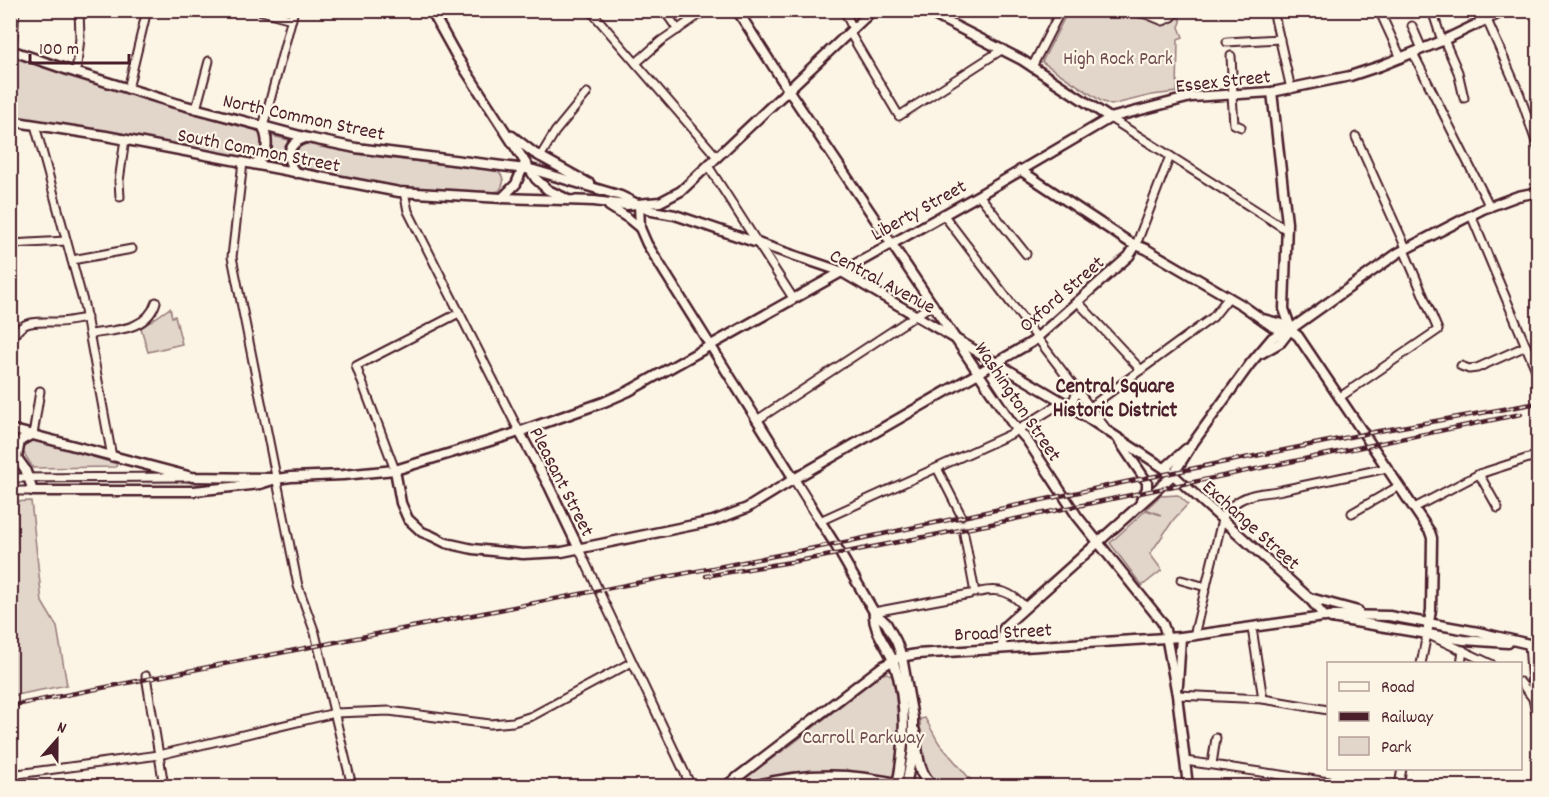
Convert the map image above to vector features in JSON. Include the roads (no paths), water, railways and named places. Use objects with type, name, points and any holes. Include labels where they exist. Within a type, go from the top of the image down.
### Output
[{"type":"highway","points":[[914,731],[920,770],[925,780],[932,786]]},
{"type":"highway","points":[[758,786],[799,779],[835,777],[902,783]]},
{"type":"main road","points":[[431,10],[453,51],[526,166],[540,184],[548,190],[575,200]]},
{"type":"main road","name":"Washington Street","points":[[737,10],[789,91],[1018,430],[1028,440],[1072,510],[1162,622],[1177,695],[1188,786]]},
{"type":"main road","points":[[675,215],[671,212],[671,206],[681,191],[873,10]]},
{"type":"main road","points":[[924,10],[1003,49],[1110,118]]},
{"type":"main road","name":"Essex Street","points":[[1110,118],[1191,97],[1272,92],[1350,76],[1413,53],[1506,10]]},
{"type":"main road","name":"North Common Street","points":[[11,50],[128,89],[305,137],[373,150],[526,166],[596,189]]},
{"type":"main road","points":[[1272,92],[1287,230],[1284,307],[1291,329],[1300,338],[1432,536],[1427,634]]},
{"type":"main road","name":"Liberty Street","points":[[276,479],[395,470],[519,431],[619,396],[891,242],[979,195],[1110,118]]},
{"type":"main road","name":"South Common Street","points":[[10,121],[125,139],[404,192],[639,204]]},
{"type":"main road","points":[[254,164],[262,158],[267,149],[267,138],[263,127]]},
{"type":"main road","points":[[503,127],[529,150],[596,189]]},
{"type":"main road","points":[[296,173],[290,164],[288,153],[293,144],[305,137]]},
{"type":"main road","points":[[501,198],[516,184],[526,166],[529,150]]},
{"type":"main road","points":[[1020,170],[1136,245],[1229,297],[1276,328],[1291,329]]},
{"type":"main road","name":"Central Avenue","points":[[596,189],[652,211],[675,215],[840,271],[1063,402],[1116,436]]},
{"type":"main road","points":[[681,191],[660,202],[639,204],[640,228],[647,244],[820,521],[874,612],[886,623],[902,657],[904,728],[902,783]]},
{"type":"main road","points":[[1002,648],[1003,629],[1173,475],[1193,443],[1258,356],[1281,342],[1291,329],[1377,266],[1405,249],[1471,215],[1518,196],[1539,192]]},
{"type":"main road","points":[[594,201],[616,210],[640,228]]},
{"type":"main road","name":"Oxford Street","points":[[395,470],[401,503],[408,519],[422,532],[446,543],[473,549],[523,554],[562,552],[713,521],[747,508],[1037,338],[1129,256],[1136,245]]},
{"type":"main road","points":[[10,429],[192,477],[276,479]]},
{"type":"main road","name":"Pleasant Street","points":[[519,431],[549,486],[579,549]]},
{"type":"main road","points":[[17,457],[20,441],[33,435]]},
{"type":"main road","points":[[1116,436],[1147,482],[1146,492],[1136,508]]},
{"type":"main road","name":"Exchange Street","points":[[1116,436],[1165,468],[1308,597],[1325,617]]},
{"type":"main road","points":[[1165,468],[1193,443]]},
{"type":"main road","points":[[10,448],[29,478],[33,491],[194,491],[260,484],[276,479]]},
{"type":"main road","name":"Exchange Street","points":[[1308,597],[1373,614]]},
{"type":"main road","points":[[874,612],[875,626],[902,676],[914,731],[902,783]]},
{"type":"main road","name":"Broad Street","points":[[726,786],[893,660],[917,654],[1194,636],[1338,615],[1373,614],[1495,635],[1539,646]]},
{"type":"main road","name":"Broad Street","points":[[1325,617],[1464,640],[1529,644]]},
{"type":"main road","name":"Washington Street","points":[[1177,695],[1181,637]]},
{"type":"street","points":[[11,50],[15,10]]},
{"type":"street","points":[[76,73],[80,44],[79,10]]},
{"type":"street","points":[[128,89],[147,10]]},
{"type":"street","points":[[258,10],[292,19]]},
{"type":"street","points":[[263,127],[294,10]]},
{"type":"street","points":[[590,10],[717,158]]},
{"type":"street","points":[[664,10],[678,30]]},
{"type":"street","points":[[636,63],[661,41],[706,10]]},
{"type":"street","points":[[844,10],[852,31],[899,116],[1003,49]]},
{"type":"street","points":[[1124,10],[1146,14],[1163,21],[1177,10]]},
{"type":"street","points":[[1273,10],[1291,89]]},
{"type":"street","points":[[1379,10],[1401,58]]},
{"type":"street","points":[[1432,10],[1458,72],[1464,98]]},
{"type":"street","points":[[1476,10],[1484,21],[1520,95],[1539,148]]},
{"type":"street","points":[[1032,67],[1058,16]]},
{"type":"street","points":[[1412,26],[1422,49]]},
{"type":"street","points":[[1227,42],[1280,39]]},
{"type":"street","points":[[1413,53],[1490,207]]},
{"type":"street","points":[[1231,56],[1234,124],[1241,126]]},
{"type":"street","points":[[196,109],[209,61]]},
{"type":"street","points":[[540,157],[555,132],[587,93]]},
{"type":"street","points":[[1110,118],[1287,230]]},
{"type":"street","points":[[35,125],[87,318],[112,457]]},
{"type":"street","points":[[1340,397],[1438,330],[1356,137]]},
{"type":"street","points":[[120,197],[125,139]]},
{"type":"street","name":"Oxford Street","points":[[1136,245],[1170,156]]},
{"type":"street","points":[[243,162],[232,257],[267,422],[298,586],[315,633],[352,786]]},
{"type":"street","points":[[708,166],[793,298]]},
{"type":"street","name":"Pleasant Street","points":[[404,192],[408,211],[519,431]]},
{"type":"street","points":[[979,195],[1026,254]]},
{"type":"street","points":[[944,214],[1108,431]]},
{"type":"street","points":[[1471,215],[1539,375]]},
{"type":"street","points":[[10,244],[66,241]]},
{"type":"street","points":[[72,260],[132,249]]},
{"type":"street","points":[[1090,407],[1213,317],[1229,297]]},
{"type":"street","points":[[90,334],[138,324],[150,315],[156,302]]},
{"type":"street","points":[[1078,302],[1141,370]]},
{"type":"street","points":[[757,420],[933,304]]},
{"type":"street","points":[[395,470],[356,366],[459,313]]},
{"type":"street","points":[[10,344],[18,330],[30,323],[87,318]]},
{"type":"street","points":[[1461,366],[1469,369],[1477,368],[1526,346]]},
{"type":"street","points":[[33,435],[40,391]]},
{"type":"street","points":[[820,521],[1018,430],[1063,402],[1073,401],[1077,391]]},
{"type":"street","points":[[1414,508],[1479,474],[1539,455]]},
{"type":"street","points":[[937,468],[961,515]]},
{"type":"street","points":[[1194,636],[1222,519],[1231,506],[1252,495],[1387,468]]},
{"type":"street","points":[[1479,474],[1498,508]]},
{"type":"street","points":[[10,478],[192,477]]},
{"type":"street","points":[[1352,513],[1399,486]]},
{"type":"street","points":[[10,492],[33,491]]},
{"type":"street","points":[[964,534],[975,593]]},
{"type":"street","name":"Pleasant Street","points":[[579,549],[691,786]]},
{"type":"street","points":[[1181,580],[1206,587]]},
{"type":"street","points":[[874,612],[998,590],[1008,592],[1025,607]]},
{"type":"street","points":[[1252,628],[1263,699]]},
{"type":"street","points":[[1421,662],[1427,634],[1489,662]]},
{"type":"street","points":[[1529,644],[1533,699],[1539,722]]},
{"type":"street","points":[[1461,662],[1463,650]]},
{"type":"street","points":[[10,775],[159,755],[335,713],[389,711],[490,724],[513,722],[532,716],[632,662]]},
{"type":"street","points":[[146,676],[164,786]]},
{"type":"street","points":[[1522,683],[1533,699]]},
{"type":"street","points":[[1177,695],[1263,699],[1327,710]]},
{"type":"street","points":[[1212,764],[1216,738]]},
{"type":"street","points":[[1185,761],[1313,783],[1356,786]]},
{"type":"street","points":[[1400,786],[1402,770]]},
{"type":"tunnel","points":[[961,515],[964,534]]},
{"type":"railway","points":[[10,706],[850,541],[1379,431],[1538,403]]},
{"type":"railway","points":[[706,576],[821,557],[991,524],[1521,414]]},
{"type":"district","name":"Central Square Historic District","points":[[1115,397]]},
{"type":"park label","name":"High Rock Park","points":[[1118,57]]},
{"type":"park label","name":"Carroll Parkway","points":[[863,736]]}]
